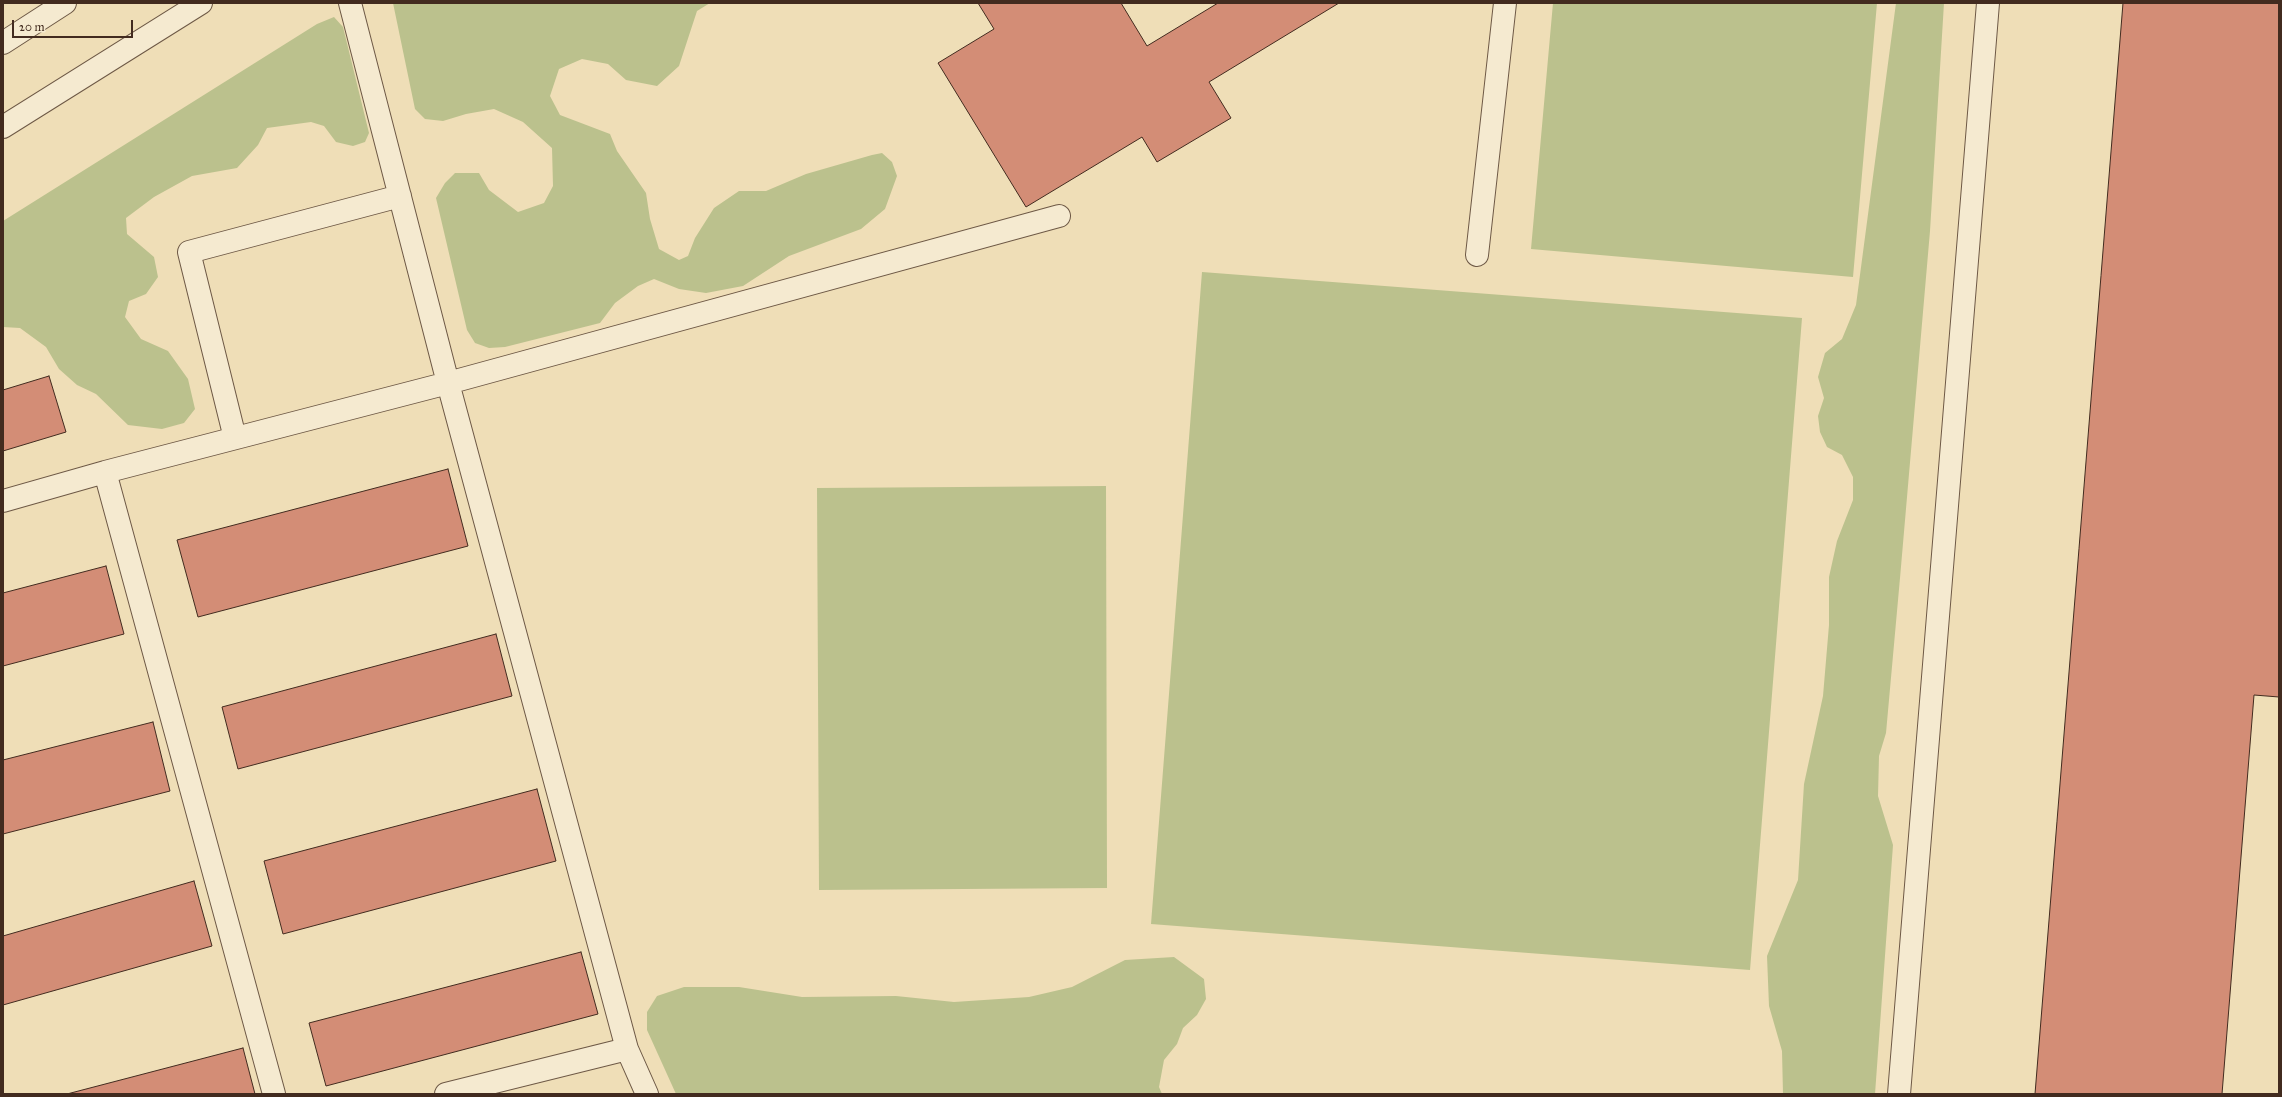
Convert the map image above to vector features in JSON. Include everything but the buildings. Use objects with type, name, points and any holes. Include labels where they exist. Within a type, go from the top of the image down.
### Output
[{"type":"street","points":[[3,44],[65,3]]},
{"type":"street","points":[[3,128],[201,3]]},
{"type":"street","points":[[350,3],[448,383],[627,1049],[647,1094]]},
{"type":"street","points":[[1477,255],[1506,3]]},
{"type":"street","points":[[1899,1094],[1988,3]]},
{"type":"street","points":[[235,438],[189,252],[400,196]]},
{"type":"street","points":[[3,500],[448,383],[1059,216]]},
{"type":"street","points":[[105,472],[274,1094]]},
{"type":"street","points":[[446,1094],[627,1049]]},
{"type":"green space","points":[[393,3],[710,3],[697,11],[679,66],[657,86],[626,80],[608,64],[582,59],[559,69],[550,96],[560,115],[610,134],[617,151],[646,193],[650,219],[659,249],[679,260],[688,256],[695,238],[714,208],[739,191],[766,191],[806,174],[882,153],[892,162],[897,176],[885,209],[861,229],[789,256],[743,286],[706,293],[679,289],[654,279],[638,286],[615,303],[600,323],[505,347],[489,348],[475,343],[467,330],[436,198],[445,183],[455,173],[479,173],[489,190],[518,212],[544,203],[553,186],[552,148],[523,122],[494,109],[466,114],[443,121],[425,119],[415,109]]},
{"type":"green space","points":[[1553,3],[1877,3],[1853,277],[1531,249]]},
{"type":"green space","points":[[1896,3],[1944,3],[1930,231],[1886,733],[1879,756],[1878,796],[1893,845],[1875,1094],[1783,1094],[1782,1051],[1769,1006],[1767,956],[1798,880],[1804,784],[1823,696],[1829,625],[1829,577],[1837,541],[1853,500],[1853,477],[1842,455],[1827,447],[1820,432],[1818,416],[1824,398],[1818,377],[1825,353],[1842,339],[1856,305]]},
{"type":"green space","points":[[334,17],[343,27],[369,133],[365,142],[353,146],[336,142],[324,126],[311,122],[267,128],[258,145],[237,168],[192,176],[154,197],[126,218],[127,234],[154,257],[158,277],[146,294],[129,301],[125,317],[141,339],[168,351],[188,379],[195,409],[184,423],[162,429],[128,425],[96,394],[77,385],[59,369],[46,347],[20,328],[3,327],[3,221],[317,24]]},
{"type":"green space","points":[[1202,272],[1802,318],[1750,970],[1151,924]]},
{"type":"green space","points":[[1106,486],[1107,888],[819,890],[817,488]]},
{"type":"green space","points":[[1174,957],[1204,979],[1206,999],[1197,1015],[1183,1028],[1177,1044],[1164,1060],[1159,1087],[1162,1094],[676,1094],[647,1030],[647,1012],[657,996],[684,987],[739,987],[802,997],[896,996],[954,1002],[1029,997],[1072,987],[1125,960]]}]
